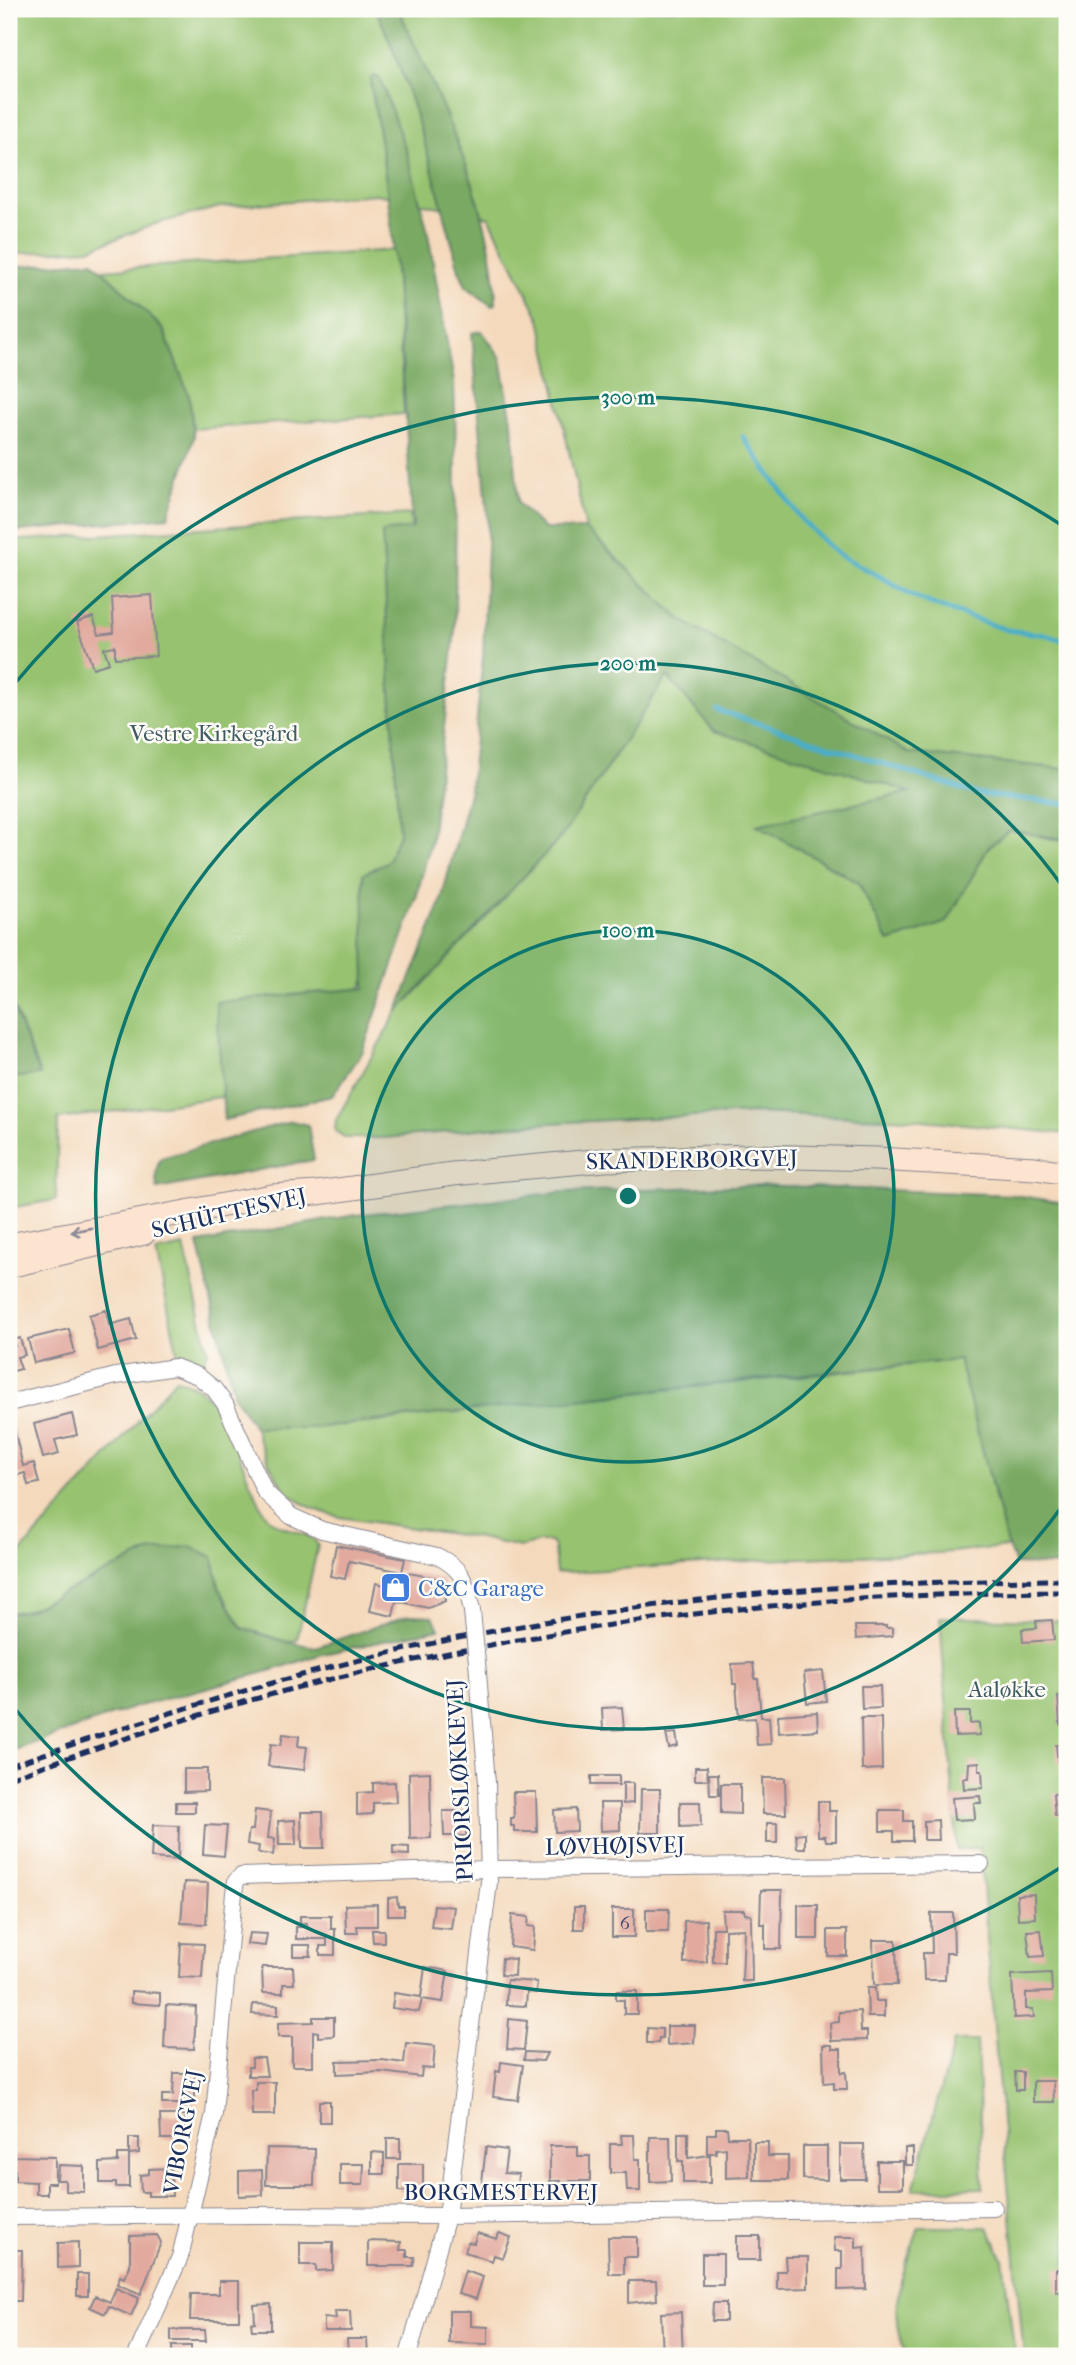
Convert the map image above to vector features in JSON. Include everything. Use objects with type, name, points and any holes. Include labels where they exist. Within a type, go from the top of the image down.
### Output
[{"type":"main road","name":"SKANDERBORGVEJ","points":[[317,1193],[453,1174],[606,1160],[752,1156],[890,1160],[1035,1168],[1067,1173]]},
{"type":"main road","name":"SCHÜTTESVEJ","points":[[9,1245],[258,1198],[317,1193]]},
{"type":"main road","name":"SCHÜTTESVEJ","points":[[9,1266],[317,1193]]},
{"type":"street","name":"PRIORSLØKKEVEJ","points":[[9,1403],[116,1376],[175,1367],[198,1376],[214,1389],[225,1404],[265,1492],[291,1516],[322,1530],[437,1556],[451,1563],[461,1573],[467,1585],[484,1724],[489,1869],[447,2216],[408,2356]]},
{"type":"street","name":"LØVHØJSVEJ","points":[[250,1875],[489,1869],[981,1864]]},
{"type":"street","name":"VIBORGVEJ","points":[[136,2356],[180,2257],[214,2114],[236,1881],[241,1876],[250,1875]]},
{"type":"street","name":"BORGMESTERVEJ","points":[[9,2217],[447,2216],[993,2208]]},
{"type":"green space","points":[[9,9],[1067,9],[1067,840],[1038,836],[1067,842],[1067,1134],[912,1119],[754,1113],[529,1124],[385,1138],[346,1138],[335,1131],[336,1120],[397,1012],[562,836],[667,675],[586,529],[540,319],[489,217],[376,194],[220,207],[158,223],[89,249],[9,254]],"holes":[[[758,825],[988,848],[946,922],[889,942],[858,883]]]},
{"type":"green space","points":[[376,9],[398,9],[448,119],[486,229],[496,304],[492,306],[466,286],[459,270],[412,105]]},
{"type":"green space","points":[[372,77],[380,79],[407,153],[427,228],[454,382],[455,631],[431,841],[415,902],[362,1053],[332,1096],[224,1120],[216,1002],[365,988],[363,874],[388,861],[399,834],[382,532],[413,528],[393,248],[380,137],[370,82]]},
{"type":"green space","points":[[394,250],[404,414],[193,429],[189,396],[163,329],[101,270]]},
{"type":"green space","points":[[93,261],[163,329],[189,396],[194,437],[168,517],[9,532],[9,267]]},
{"type":"green space","points":[[482,331],[501,358],[512,422],[518,503],[544,529],[586,529],[680,619],[909,753],[1067,769],[1067,840],[1009,830],[988,848],[947,922],[889,942],[858,882],[757,825],[910,792],[714,731],[667,676],[562,836],[397,1012],[440,905],[470,789],[483,657],[488,520],[472,333]]},
{"type":"green space","name":"Vestre Kirkegård","points":[[410,514],[424,666],[412,836],[378,955],[311,1085],[58,1119],[56,1200],[9,1208],[9,1078],[40,1074],[9,996],[9,541]]},
{"type":"green space","points":[[9,996],[40,1075],[9,1078]]},
{"type":"green space","points":[[291,1121],[308,1125],[314,1160],[157,1189],[157,1169],[161,1158]]},
{"type":"green space","points":[[759,1185],[1013,1195],[1067,1203],[1067,1566],[1015,1564],[1008,1547],[959,1360],[796,1375],[312,1428],[255,1428],[234,1396],[198,1243],[355,1215],[563,1192]]},
{"type":"green space","points":[[184,1246],[208,1351],[202,1366],[179,1360],[156,1252]]},
{"type":"green space","points":[[959,1360],[1008,1547],[556,1573],[554,1547],[551,1542],[520,1547],[479,1538],[339,1517],[306,1505],[294,1498],[278,1479],[255,1428],[312,1428],[377,1422],[479,1409]]},
{"type":"green space","points":[[176,1379],[201,1391],[216,1406],[229,1429],[266,1515],[280,1526],[308,1536],[318,1545],[297,1640],[287,1642],[242,1628],[219,1587],[213,1557],[28,1610],[9,1613],[9,1565]]},
{"type":"green space","points":[[189,1546],[213,1557],[219,1588],[242,1628],[287,1642],[316,1647],[409,1615],[433,1616],[439,1629],[319,1655],[135,1707],[9,1752],[9,1613],[28,1610],[148,1552]]},
{"type":"green space","name":"Aaløkke","points":[[940,1617],[1067,1621],[1067,2356],[1024,2356],[980,1848],[957,1850]]},
{"type":"green space","points":[[954,2041],[977,2041],[983,2188],[913,2190]]},
{"type":"green space","points":[[919,2227],[988,2227],[1003,2259],[1015,2356],[907,2356],[900,2340],[897,2307],[903,2275]]},
{"type":"building","points":[[152,595],[156,656],[115,658],[115,646],[104,648],[109,663],[93,668],[77,622],[93,617],[99,634],[114,632],[112,598]]},
{"type":"building","points":[[106,1310],[109,1325],[131,1319],[136,1340],[98,1350],[89,1315]]},
{"type":"building","points":[[69,1329],[75,1353],[34,1363],[28,1339]]},
{"type":"building","points":[[20,1338],[25,1355],[17,1357],[21,1369],[9,1372],[9,1348],[15,1346],[13,1340]]},
{"type":"building","points":[[72,1414],[77,1435],[55,1440],[59,1454],[43,1458],[34,1424]]},
{"type":"building","points":[[14,1429],[23,1466],[34,1463],[39,1483],[28,1485],[25,1473],[9,1477],[9,1430]]},
{"type":"building","points":[[336,1545],[405,1559],[402,1572],[349,1561],[345,1579],[330,1576]]},
{"type":"building","points":[[402,1572],[443,1579],[445,1601],[428,1608],[396,1601],[393,1616],[370,1611],[376,1583],[399,1588]]},
{"type":"building","points":[[1052,1620],[1054,1640],[1023,1642],[1022,1629],[1037,1628],[1036,1621]]},
{"type":"building","points":[[855,1626],[886,1626],[892,1628],[892,1636],[856,1639]]},
{"type":"building","points":[[753,1663],[755,1679],[758,1679],[761,1717],[769,1717],[771,1744],[757,1745],[755,1718],[739,1719],[732,1664]]},
{"type":"building","points":[[823,1671],[826,1701],[807,1703],[804,1673]]},
{"type":"building","points":[[861,1686],[880,1686],[881,1708],[862,1709]]},
{"type":"building","points":[[1067,1696],[1067,1723],[1060,1724],[1058,1697]]},
{"type":"building","points":[[622,1707],[624,1729],[603,1730],[602,1708]]},
{"type":"building","points":[[817,1712],[818,1730],[779,1733],[778,1715]]},
{"type":"building","points":[[954,1712],[970,1712],[970,1724],[979,1723],[980,1735],[955,1736]]},
{"type":"building","points":[[861,1718],[881,1718],[882,1769],[862,1770]]},
{"type":"building","points":[[676,1733],[678,1746],[669,1748],[666,1734]]},
{"type":"building","points":[[283,1734],[299,1736],[298,1746],[307,1747],[304,1770],[268,1766],[271,1744],[281,1745]]},
{"type":"building","points":[[1056,1745],[1067,1745],[1067,1763],[1058,1763]]},
{"type":"building","points":[[979,1762],[983,1788],[964,1789],[963,1778],[968,1778],[969,1763]]},
{"type":"building","points":[[695,1767],[707,1767],[708,1780],[695,1780]]},
{"type":"building","points":[[184,1769],[207,1769],[207,1791],[184,1792]]},
{"type":"building","points":[[430,1772],[431,1838],[410,1839],[409,1773]]},
{"type":"building","points":[[709,1774],[718,1774],[719,1795],[710,1795]]},
{"type":"building","points":[[591,1776],[619,1776],[619,1785],[591,1785]]},
{"type":"building","points":[[762,1778],[785,1778],[786,1814],[763,1814]]},
{"type":"building","points":[[395,1782],[396,1802],[373,1803],[373,1814],[357,1815],[357,1793],[373,1792],[373,1783]]},
{"type":"building","points":[[623,1783],[633,1783],[633,1803],[623,1804]]},
{"type":"building","points":[[721,1784],[740,1784],[740,1814],[721,1813]]},
{"type":"building","points":[[641,1789],[660,1789],[660,1833],[640,1833]]},
{"type":"building","points":[[513,1792],[536,1792],[537,1832],[514,1832],[514,1826],[511,1826],[511,1818],[514,1818]]},
{"type":"building","points":[[1064,1793],[1066,1815],[1055,1816],[1053,1794]]},
{"type":"building","points":[[980,1796],[981,1803],[974,1803],[975,1819],[954,1820],[952,1798]]},
{"type":"building","points":[[818,1801],[829,1801],[829,1811],[836,1811],[836,1841],[826,1841],[825,1836],[818,1836]]},
{"type":"building","points":[[176,1802],[195,1802],[195,1812],[176,1812]]},
{"type":"building","points":[[680,1802],[700,1802],[701,1826],[680,1827]]},
{"type":"building","points":[[600,1803],[620,1803],[620,1830],[601,1831]]},
{"type":"building","points":[[576,1809],[577,1831],[555,1832],[554,1810]]},
{"type":"building","points":[[255,1810],[271,1812],[268,1838],[275,1839],[273,1855],[258,1853],[259,1846],[247,1844],[249,1830],[253,1830]]},
{"type":"building","points":[[880,1810],[904,1810],[904,1821],[912,1821],[912,1841],[894,1841],[894,1831],[880,1831]]},
{"type":"building","points":[[443,1811],[466,1811],[466,1836],[444,1836]]},
{"type":"building","points":[[301,1812],[323,1812],[324,1848],[302,1848]]},
{"type":"building","points":[[295,1820],[296,1845],[279,1845],[278,1821]]},
{"type":"building","points":[[938,1820],[939,1840],[924,1840],[924,1821]]},
{"type":"building","points":[[767,1823],[777,1823],[777,1843],[767,1843]]},
{"type":"building","points":[[153,1825],[179,1826],[178,1860],[151,1858]]},
{"type":"building","points":[[205,1825],[227,1826],[224,1856],[203,1854]]},
{"type":"building","points":[[805,1833],[805,1848],[797,1848],[796,1834]]},
{"type":"building","points":[[393,1846],[409,1847],[409,1855],[393,1854]]},
{"type":"building","points":[[184,1882],[208,1883],[206,1924],[181,1923]]},
{"type":"building","points":[[761,1890],[782,1890],[781,1949],[765,1949],[765,1924],[760,1924]]},
{"type":"building","points":[[1034,1894],[1035,1918],[1018,1919],[1017,1895]]},
{"type":"building","points":[[397,1897],[398,1906],[404,1906],[404,1915],[388,1915],[388,1898]]},
{"type":"building","points":[[377,1904],[377,1926],[357,1926],[358,1933],[346,1933],[345,1905]]},
{"type":"building","points":[[434,1905],[454,1907],[451,1929],[431,1927]]},
{"type":"building","points":[[798,1905],[818,1905],[818,1939],[798,1939]]},
{"type":"building","points":[[574,1907],[584,1907],[584,1929],[574,1929]]},
{"type":"building","points":[[612,1909],[634,1909],[634,1937],[612,1937]]},
{"type":"building","points":[[646,1909],[669,1909],[668,1932],[646,1932]]},
{"type":"building","points":[[722,1910],[744,1910],[745,1914],[751,1915],[752,1981],[742,1981],[744,1929],[725,1930],[725,1962],[713,1962],[713,1928],[723,1928]]},
{"type":"building","points":[[931,1913],[953,1913],[954,1953],[946,1953],[945,1980],[924,1980],[923,1953],[932,1953]]},
{"type":"building","points":[[512,1915],[529,1917],[528,1926],[535,1927],[533,1950],[510,1947]]},
{"type":"building","points":[[300,1916],[331,1916],[331,1929],[335,1929],[335,1955],[320,1955],[320,1946],[327,1946],[327,1939],[296,1939],[296,1927],[307,1927],[307,1923],[300,1923]]},
{"type":"building","points":[[706,1920],[707,1962],[684,1963],[684,1921]]},
{"type":"building","points":[[372,1930],[384,1930],[384,1942],[373,1942]]},
{"type":"building","points":[[828,1930],[847,1930],[847,1956],[828,1956]]},
{"type":"building","points":[[1041,1930],[1044,1956],[1030,1957],[1027,1931]]},
{"type":"building","points":[[249,1933],[267,1934],[265,1946],[247,1944]]},
{"type":"building","points":[[873,1940],[896,1940],[897,1985],[874,1985]]},
{"type":"building","points":[[181,1943],[204,1944],[202,1978],[179,1977]]},
{"type":"building","points":[[293,1945],[310,1945],[311,1956],[293,1956]]},
{"type":"building","points":[[502,1958],[515,1959],[514,1976],[501,1975]]},
{"type":"building","points":[[262,1967],[293,1967],[294,1984],[283,1984],[283,1993],[263,1993]]},
{"type":"building","points":[[425,1967],[448,1971],[443,2002],[422,1999],[419,2012],[392,2008],[394,1993],[421,1997]]},
{"type":"building","points":[[1051,1973],[1052,1992],[1026,1993],[1026,2009],[1033,2009],[1034,2017],[1014,2018],[1012,1975]]},
{"type":"building","points":[[507,1980],[537,1982],[536,1993],[527,1992],[526,2006],[506,2005]]},
{"type":"building","points":[[867,1988],[875,1988],[876,2001],[884,2001],[884,2017],[868,2017]]},
{"type":"building","points":[[131,1991],[160,1993],[160,2005],[131,2003]]},
{"type":"building","points":[[616,1991],[637,1991],[637,2014],[624,2014],[624,2000],[616,2000]]},
{"type":"building","points":[[253,2004],[278,2005],[278,2015],[252,2014]]},
{"type":"building","points":[[166,2005],[196,2007],[194,2049],[164,2048]]},
{"type":"building","points":[[860,2011],[861,2031],[867,2031],[867,2040],[831,2041],[830,2023],[839,2022],[839,2012]]},
{"type":"building","points":[[313,2017],[334,2017],[334,2036],[318,2037],[318,2032],[313,2031],[313,2066],[292,2066],[292,2037],[278,2037],[278,2023],[313,2022]]},
{"type":"building","points":[[509,2019],[527,2021],[524,2050],[507,2049]]},
{"type":"building","points":[[695,2025],[694,2043],[667,2045],[667,2026]]},
{"type":"building","points":[[647,2028],[662,2029],[662,2038],[659,2038],[658,2043],[647,2043]]},
{"type":"building","points":[[406,2043],[435,2046],[433,2069],[422,2068],[421,2077],[381,2072],[337,2074],[337,2061],[382,2060],[404,2063]]},
{"type":"building","points":[[823,2045],[841,2049],[841,2073],[846,2072],[847,2089],[834,2089],[834,2082],[824,2083]]},
{"type":"building","points":[[525,2052],[547,2053],[543,2061],[524,2060]]},
{"type":"building","points":[[252,2058],[264,2058],[267,2076],[248,2076]]},
{"type":"building","points":[[501,2062],[523,2065],[518,2100],[493,2097],[496,2071],[500,2072]]},
{"type":"building","points":[[1015,2072],[1023,2072],[1023,2090],[1016,2090]]},
{"type":"building","points":[[174,2073],[195,2073],[195,2104],[162,2104],[162,2095],[173,2095]]},
{"type":"building","points":[[1033,2081],[1053,2081],[1054,2102],[1033,2102]]},
{"type":"building","points":[[256,2082],[275,2082],[275,2115],[252,2115],[251,2090],[256,2090]]},
{"type":"building","points":[[319,2101],[330,2101],[330,2122],[319,2122]]},
{"type":"building","points":[[160,2115],[185,2115],[185,2139],[161,2139]]},
{"type":"building","points":[[716,2128],[727,2128],[728,2137],[748,2137],[749,2177],[726,2178],[726,2148],[716,2149],[716,2153],[707,2153],[707,2134],[716,2134]]},
{"type":"building","points":[[678,2133],[688,2133],[688,2158],[710,2155],[710,2183],[683,2183],[683,2161],[678,2161]]},
{"type":"building","points":[[621,2135],[634,2135],[635,2159],[640,2159],[640,2191],[627,2191],[626,2173],[610,2173],[610,2144],[622,2144]]},
{"type":"building","points":[[650,2137],[670,2137],[671,2181],[650,2182]]},
{"type":"building","points":[[129,2138],[139,2138],[139,2153],[129,2154]]},
{"type":"building","points":[[387,2138],[400,2138],[400,2159],[387,2159]]},
{"type":"building","points":[[9,2141],[13,2142],[13,2156],[55,2157],[55,2183],[47,2183],[47,2194],[36,2194],[36,2182],[15,2181],[15,2170],[9,2170]]},
{"type":"building","points":[[754,2142],[768,2142],[768,2156],[788,2156],[788,2180],[754,2180]]},
{"type":"building","points":[[840,2144],[864,2144],[865,2179],[840,2179]]},
{"type":"building","points":[[550,2146],[578,2146],[578,2156],[590,2156],[590,2181],[550,2181]]},
{"type":"building","points":[[803,2146],[827,2146],[827,2180],[803,2179]]},
{"type":"building","points":[[486,2147],[507,2150],[504,2173],[518,2174],[517,2187],[482,2182]]},
{"type":"building","points":[[267,2148],[315,2149],[314,2185],[266,2185]]},
{"type":"building","points":[[905,2148],[913,2148],[913,2165],[905,2165]]},
{"type":"building","points":[[372,2152],[384,2153],[384,2174],[372,2174]]},
{"type":"building","points":[[118,2154],[129,2154],[129,2187],[116,2187],[116,2183],[100,2183],[100,2163],[118,2162]]},
{"type":"building","points":[[877,2161],[903,2161],[903,2188],[877,2188]]},
{"type":"building","points":[[340,2164],[364,2164],[363,2185],[340,2185]]},
{"type":"building","points":[[399,2164],[423,2164],[423,2192],[399,2191]]},
{"type":"building","points":[[58,2165],[84,2166],[84,2192],[65,2191],[65,2180],[57,2180]]},
{"type":"building","points":[[171,2168],[172,2196],[148,2196],[148,2192],[141,2192],[140,2175],[149,2174],[149,2169]]},
{"type":"building","points":[[262,2170],[263,2195],[239,2196],[239,2171]]},
{"type":"building","points":[[477,2233],[497,2239],[499,2233],[511,2237],[503,2258],[494,2255],[492,2261],[465,2252],[468,2242],[474,2243]]},
{"type":"building","points":[[157,2235],[161,2242],[141,2294],[117,2284],[120,2276],[124,2278],[130,2266],[130,2236]]},
{"type":"building","points":[[736,2236],[760,2236],[760,2260],[736,2260]]},
{"type":"building","points":[[608,2237],[637,2237],[637,2257],[624,2257],[624,2274],[609,2274]]},
{"type":"building","points":[[834,2237],[856,2237],[856,2248],[865,2247],[866,2289],[838,2290],[838,2269],[842,2269],[842,2251],[835,2251]]},
{"type":"building","points":[[368,2241],[401,2242],[400,2250],[407,2250],[407,2257],[415,2257],[413,2266],[368,2266]]},
{"type":"building","points":[[78,2242],[78,2267],[58,2268],[58,2243]]},
{"type":"building","points":[[300,2242],[333,2242],[333,2270],[316,2271],[316,2265],[300,2265]]},
{"type":"building","points":[[9,2250],[22,2250],[21,2301],[10,2301]]},
{"type":"building","points":[[702,2254],[723,2254],[723,2285],[702,2285]]},
{"type":"building","points":[[785,2257],[808,2257],[808,2288],[777,2289],[777,2271],[786,2271]]},
{"type":"building","points":[[1056,2269],[1067,2269],[1067,2291],[1056,2292]]},
{"type":"building","points":[[465,2271],[483,2277],[476,2299],[458,2294]]},
{"type":"building","points":[[77,2274],[88,2274],[88,2296],[77,2296]]},
{"type":"building","points":[[219,2281],[239,2281],[239,2320],[190,2320],[191,2294],[219,2294]]},
{"type":"building","points":[[629,2281],[656,2281],[657,2300],[629,2303]]},
{"type":"building","points":[[116,2288],[139,2298],[131,2316],[109,2306],[105,2314],[90,2307],[95,2296],[110,2302]]},
{"type":"building","points":[[713,2303],[726,2303],[726,2321],[712,2321]]},
{"type":"building","points":[[271,2304],[271,2330],[252,2330],[251,2323],[255,2322],[254,2305]]},
{"type":"building","points":[[335,2311],[350,2311],[351,2331],[324,2331],[324,2318],[336,2319]]},
{"type":"building","points":[[449,2311],[471,2311],[471,2326],[488,2327],[488,2344],[449,2343]]},
{"type":"building","points":[[681,2312],[683,2355],[663,2356],[661,2313]]},
{"type":"building","points":[[171,2330],[205,2330],[206,2341],[171,2341]]},
{"type":"building","points":[[347,2339],[367,2339],[368,2356],[348,2356]]},
{"type":"building","points":[[172,2346],[191,2346],[191,2356],[172,2356]]},
{"type":"waterway","points":[[743,437],[802,520],[837,554],[911,595],[940,607],[1007,630],[1048,635],[1067,641]]},
{"type":"waterway","points":[[717,710],[977,794],[1067,804]]},
{"type":"railway","points":[[9,1766],[179,1710],[309,1673],[440,1642],[528,1625],[707,1599],[797,1591],[977,1581],[1067,1580]]},
{"type":"railway","points":[[9,1778],[138,1734],[269,1695],[357,1673],[533,1637],[621,1623],[798,1604],[887,1597],[1067,1592]]},
{"type":"place","name":"C&C Garage","points":[[395,1588]]}]
